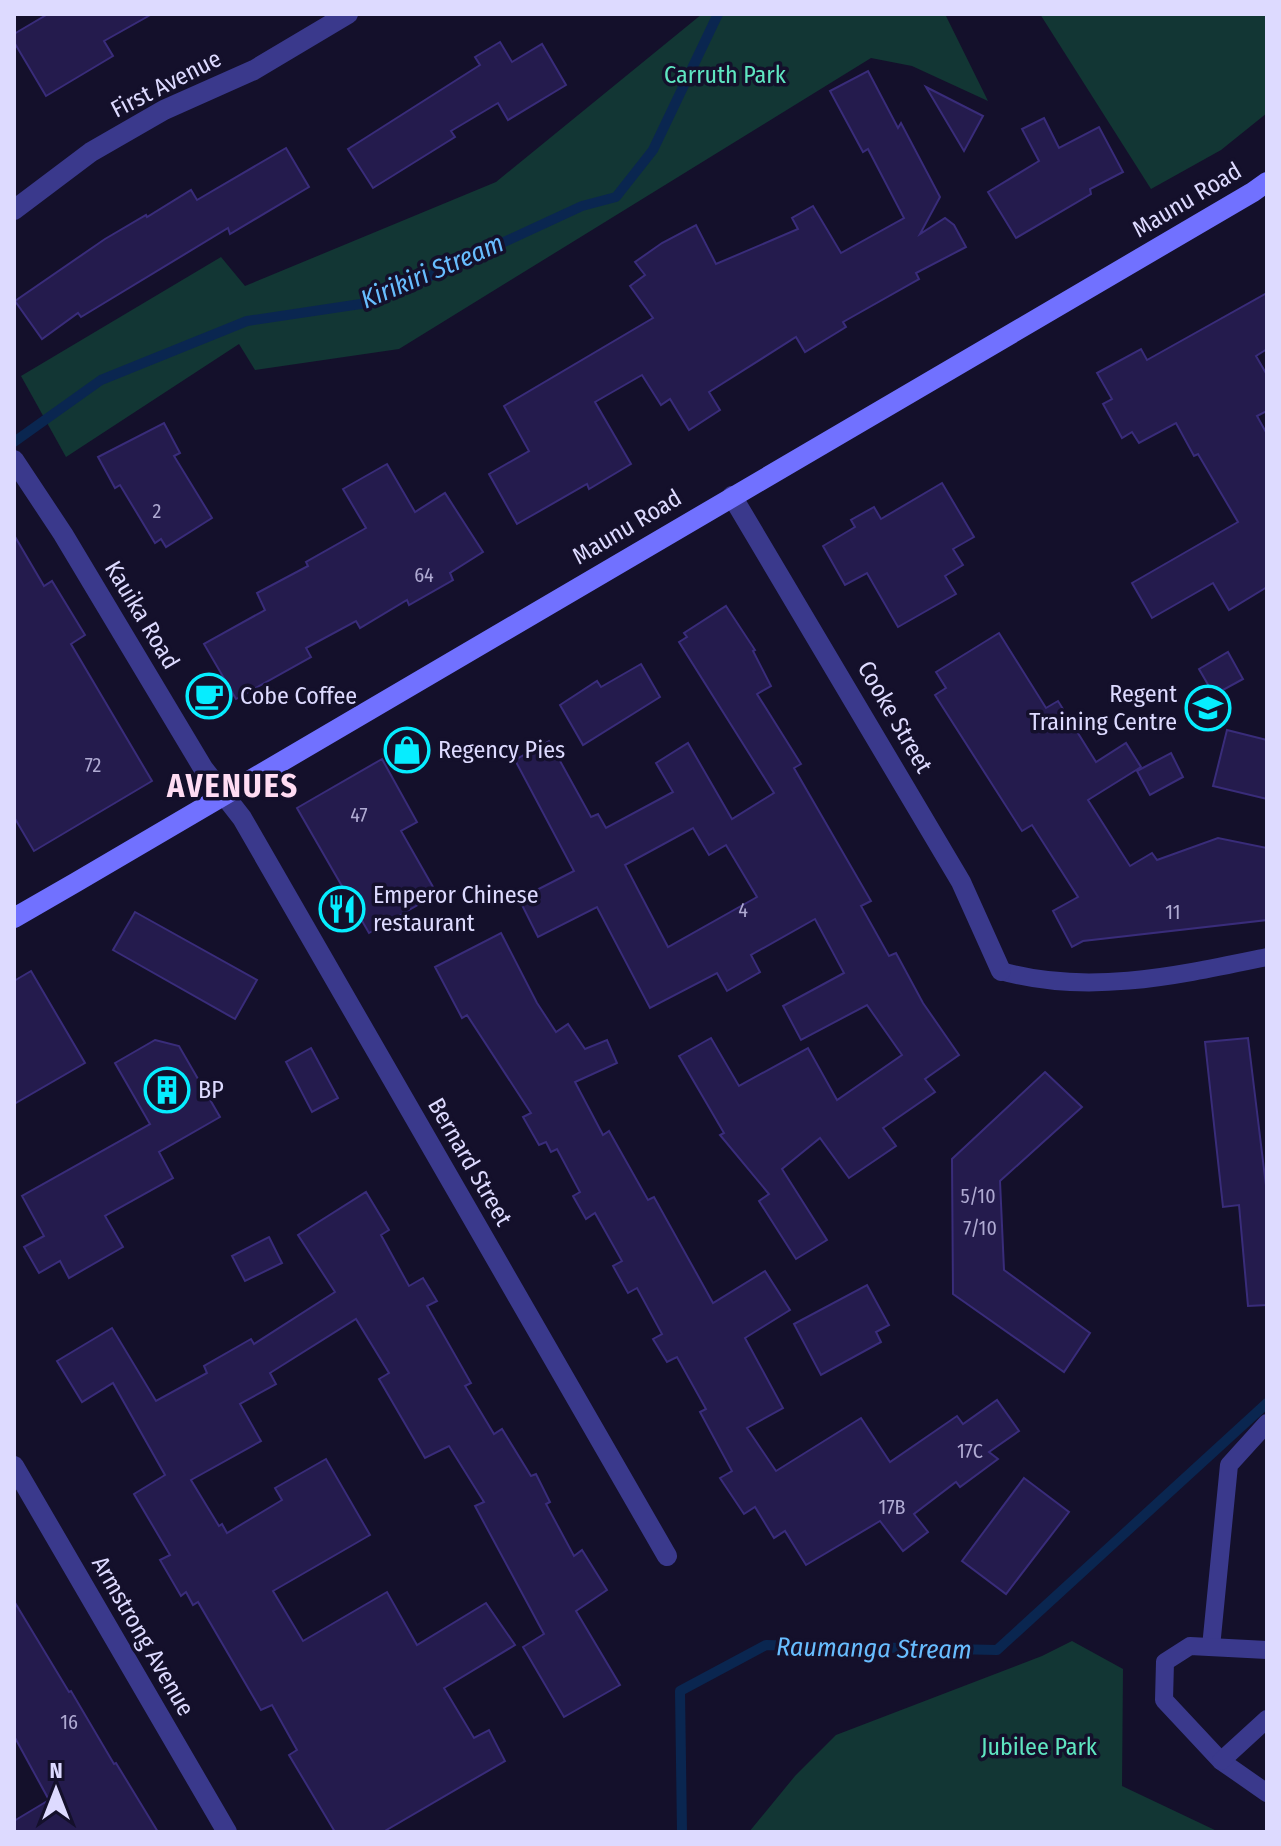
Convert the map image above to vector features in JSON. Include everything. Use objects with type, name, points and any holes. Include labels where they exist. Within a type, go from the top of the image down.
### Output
[{"type":"main road","name":"Maunu Road","points":[[14,918],[1267,182]]},
{"type":"street","name":"First Avenue","points":[[14,210],[91,152],[164,110],[254,70],[348,14]]},
{"type":"street","name":"Kauika Road","points":[[14,460],[63,534],[203,768],[225,796]]},
{"type":"street","name":"Cooke Street","points":[[732,496],[961,882],[1001,971]]},
{"type":"street","name":"Bernard Street","points":[[225,796],[242,818],[667,1556]]},
{"type":"street","name":"Armstrong Avenue","points":[[14,1466],[227,1832]]},
{"type":"lane","points":[[1001,971],[1028,979],[1095,984],[1204,970],[1267,957]]},
{"type":"lane","points":[[1211,1647],[1229,1465],[1267,1423]]},
{"type":"lane","points":[[1267,1650],[1190,1646],[1165,1662],[1164,1700],[1221,1761],[1267,1793]]},
{"type":"lane","points":[[1221,1761],[1267,1719]]},
{"type":"green space","name":"Carruth Park","points":[[702,14],[945,14],[988,101],[912,66],[871,58],[399,349],[255,370],[239,344],[66,457],[21,376],[221,257],[245,286],[496,182]]},
{"type":"green space","points":[[1040,14],[1267,14],[1267,113],[1221,150],[1151,189]]},
{"type":"green space","name":"Jubilee Park","points":[[1072,1641],[1123,1669],[1122,1786],[1219,1832],[749,1832],[795,1776],[836,1735],[1042,1656]]},
{"type":"building","points":[[48,14],[152,14],[104,41],[113,56],[46,96],[14,42],[14,34]]},
{"type":"building","points":[[500,42],[512,62],[542,44],[566,85],[508,120],[498,103],[451,131],[455,137],[373,188],[348,149],[480,65],[475,57]]},
{"type":"building","points":[[868,71],[898,128],[901,123],[940,197],[920,234],[945,218],[954,225],[966,247],[916,273],[919,279],[843,322],[846,327],[805,352],[796,337],[709,392],[720,410],[689,430],[670,399],[661,405],[642,375],[595,402],[631,464],[589,489],[587,484],[517,524],[489,474],[529,451],[504,406],[653,318],[630,286],[645,275],[635,262],[696,225],[716,264],[798,229],[792,218],[813,206],[841,253],[904,218],[868,149],[863,152],[830,91]]},
{"type":"building","points":[[926,87],[983,116],[964,151]]},
{"type":"building","points":[[1044,118],[1059,148],[1099,127],[1123,172],[1090,189],[1091,194],[1016,238],[988,192],[1039,161],[1022,129]]},
{"type":"building","points":[[286,148],[309,187],[230,234],[228,228],[81,317],[78,313],[42,339],[15,301],[105,239],[146,215],[191,190],[197,200]]},
{"type":"building","points":[[1267,293],[1267,349],[1256,356],[1267,375],[1267,411],[1257,416],[1267,434],[1267,587],[1229,610],[1213,583],[1152,618],[1132,583],[1238,522],[1176,423],[1139,443],[1132,432],[1122,438],[1103,404],[1112,399],[1097,373],[1141,349],[1147,360]]},
{"type":"building","points":[[164,423],[180,453],[174,456],[212,518],[166,547],[161,539],[155,543],[120,485],[115,488],[98,457]]},
{"type":"building","points":[[387,464],[415,512],[445,493],[483,552],[450,573],[453,580],[409,605],[407,600],[360,628],[356,621],[306,648],[311,657],[236,699],[204,644],[265,610],[257,593],[308,566],[306,562],[366,528],[343,489]]},
{"type":"building","points":[[942,483],[974,537],[953,549],[963,565],[945,576],[956,594],[898,627],[867,573],[845,585],[823,546],[855,527],[851,520],[874,507],[881,519]]},
{"type":"building","points":[[14,535],[44,586],[52,581],[85,635],[71,644],[152,781],[34,851],[14,817]]},
{"type":"building","points":[[726,606],[755,650],[771,686],[757,694],[801,764],[794,768],[871,901],[861,906],[889,956],[896,953],[923,1003],[959,1055],[925,1079],[935,1092],[883,1128],[896,1146],[849,1178],[820,1138],[782,1169],[827,1240],[796,1259],[759,1201],[769,1194],[720,1135],[724,1133],[679,1056],[711,1038],[739,1086],[808,1048],[837,1100],[902,1055],[867,1005],[801,1040],[783,1006],[844,973],[815,919],[751,955],[760,972],[727,991],[717,973],[650,1008],[597,907],[538,937],[519,899],[574,871],[515,760],[549,741],[591,817],[598,814],[606,828],[673,792],[656,763],[688,743],[732,819],[774,793],[679,642],[687,637],[684,633]],"holes":[[[693,828],[709,855],[726,845],[757,897],[668,947],[625,865]]]},
{"type":"building","points":[[999,633],[1046,708],[1058,701],[1096,762],[1126,743],[1141,767],[1088,800],[1130,866],[1152,853],[1157,860],[1218,838],[1267,848],[1267,920],[1083,941],[1072,947],[1053,911],[1078,897],[1032,825],[1022,831],[935,695],[946,688],[936,672]]},
{"type":"building","points":[[1228,652],[1243,679],[1214,695],[1199,669]]},
{"type":"building","points":[[641,664],[660,697],[583,745],[560,705],[597,681],[601,687]]},
{"type":"building","points":[[1227,730],[1267,740],[1267,799],[1213,786]]},
{"type":"building","points":[[1171,753],[1183,777],[1150,795],[1137,771]]},
{"type":"building","points":[[382,759],[417,822],[401,831],[437,894],[369,933],[297,808]]},
{"type":"building","points":[[135,912],[257,980],[235,1019],[113,950]]},
{"type":"building","points":[[501,933],[537,1003],[556,1032],[568,1024],[585,1049],[607,1040],[617,1063],[575,1082],[603,1135],[609,1131],[648,1200],[654,1197],[713,1303],[765,1271],[790,1310],[745,1338],[783,1408],[747,1428],[776,1471],[861,1418],[890,1462],[957,1416],[963,1424],[997,1400],[1019,1431],[989,1452],[998,1459],[960,1487],[956,1482],[914,1514],[928,1532],[903,1551],[880,1521],[806,1565],[785,1531],[774,1538],[755,1507],[744,1514],[720,1478],[732,1471],[700,1412],[706,1409],[677,1357],[667,1362],[653,1339],[662,1334],[637,1288],[628,1293],[613,1266],[622,1261],[595,1213],[586,1219],[573,1196],[580,1192],[557,1149],[551,1152],[546,1142],[539,1145],[523,1117],[531,1113],[467,1015],[462,1018],[435,967]]},
{"type":"building","points":[[31,971],[85,1063],[14,1104],[14,981]]},
{"type":"building","points":[[1248,1038],[1267,1194],[1267,1305],[1248,1306],[1239,1205],[1223,1207],[1205,1042]]},
{"type":"building","points":[[155,1040],[179,1046],[220,1117],[159,1152],[173,1178],[105,1216],[123,1247],[69,1278],[60,1261],[39,1273],[24,1247],[44,1236],[22,1196],[150,1124],[115,1063]]},
{"type":"building","points":[[311,1048],[338,1098],[312,1112],[286,1062]]},
{"type":"building","points":[[1045,1072],[1082,1107],[1000,1181],[1004,1270],[1090,1333],[1064,1372],[953,1294],[952,1159]]},
{"type":"building","points":[[366,1192],[389,1230],[381,1235],[409,1286],[423,1278],[437,1301],[427,1306],[471,1383],[465,1386],[494,1434],[502,1429],[531,1476],[536,1474],[550,1502],[546,1504],[574,1556],[582,1550],[607,1590],[576,1611],[620,1685],[564,1717],[523,1647],[544,1634],[475,1506],[484,1502],[449,1446],[425,1458],[379,1379],[389,1373],[356,1319],[270,1373],[276,1384],[240,1404],[261,1441],[191,1480],[219,1526],[222,1524],[227,1533],[282,1500],[275,1488],[326,1459],[370,1535],[273,1591],[303,1641],[387,1592],[417,1645],[486,1603],[515,1645],[444,1688],[474,1738],[489,1730],[505,1761],[383,1832],[335,1832],[289,1755],[297,1750],[272,1705],[261,1710],[198,1602],[193,1605],[186,1592],[181,1596],[160,1560],[170,1555],[134,1494],[165,1475],[113,1383],[82,1402],[57,1361],[112,1328],[156,1401],[207,1373],[204,1366],[251,1339],[254,1344],[335,1292],[298,1235]]},
{"type":"building","points":[[269,1237],[282,1263],[245,1281],[232,1256]]},
{"type":"building","points":[[867,1285],[889,1325],[876,1332],[881,1342],[821,1375],[794,1324]]},
{"type":"building","points":[[1024,1478],[1069,1512],[1006,1594],[962,1561]]},
{"type":"building","points":[[14,1601],[158,1832],[14,1832],[14,1821],[49,1800],[14,1736]]},
{"type":"waterway","name":"Kirikiri Stream","points":[[14,442],[101,380],[247,321],[374,302],[582,206],[616,197],[653,150],[718,14]]},
{"type":"waterway","name":"Raumanga Stream","points":[[682,1832],[680,1691],[766,1645],[997,1650],[1267,1403]]},
{"type":"place","name":"Cobe Coffee","points":[[209,696]]},
{"type":"place","name":"Regent Training Centre","points":[[1208,708]]},
{"type":"place","name":"Regency Pies","points":[[407,750]]},
{"type":"place","name":"Emperor Chinese restaurant","points":[[342,909]]},
{"type":"place","name":"BP","points":[[167,1090]]},
{"type":"district","name":"AVENUES","points":[[233,786]]}]
